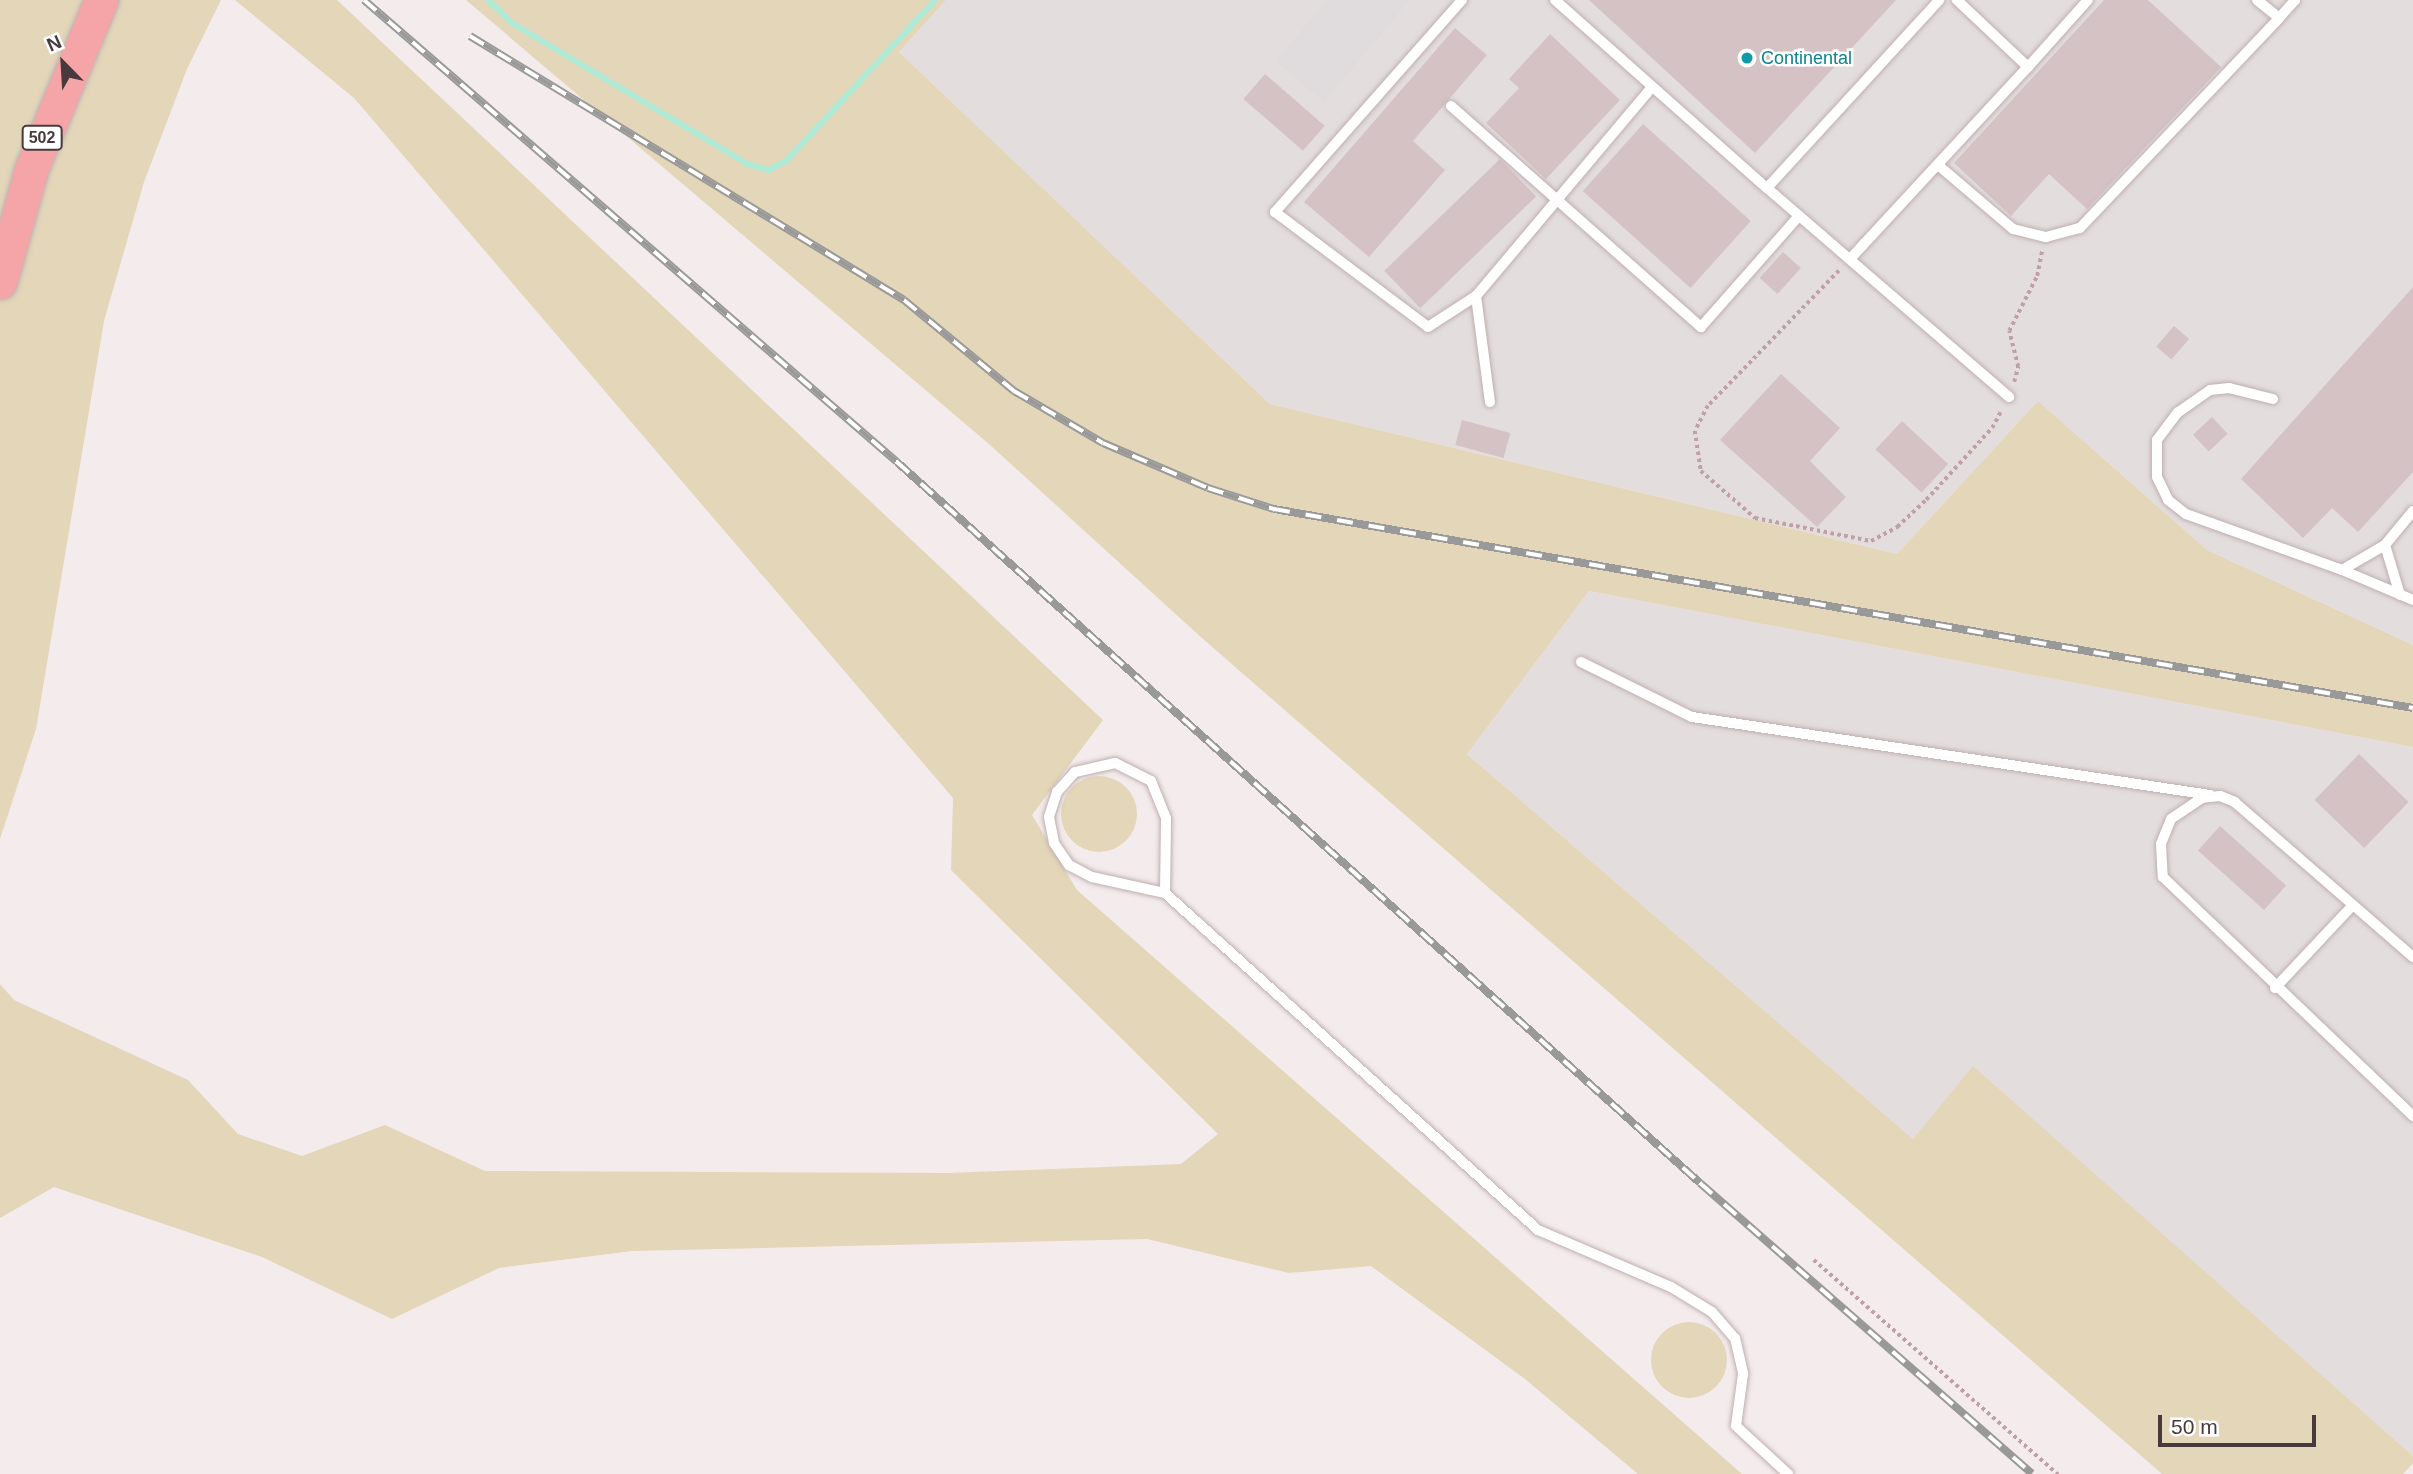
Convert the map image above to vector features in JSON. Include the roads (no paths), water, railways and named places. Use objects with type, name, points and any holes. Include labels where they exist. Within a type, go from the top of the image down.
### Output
[{"type":"main road","name":"502","points":[[0,282],[31,170],[101,0]]},
{"type":"lane","points":[[1462,0],[1275,212],[1428,327],[1476,296],[1652,87]]},
{"type":"lane","points":[[1555,0],[2009,397]]},
{"type":"lane","points":[[1767,188],[1939,0]]},
{"type":"lane","points":[[1956,0],[2028,67]]},
{"type":"lane","points":[[1850,259],[2088,0]]},
{"type":"lane","points":[[2257,0],[2279,18]]},
{"type":"lane","points":[[1938,164],[2013,229],[2046,237],[2080,228],[2295,0]]},
{"type":"lane","points":[[1451,106],[1554,201],[1701,327],[1799,216]]},
{"type":"lane","points":[[1476,296],[1490,402]]},
{"type":"lane","points":[[2273,399],[2230,388],[2210,390],[2178,412],[2157,440],[2157,478],[2168,500],[2186,514],[2342,570],[2413,600]]},
{"type":"lane","points":[[2342,570],[2385,545],[2413,511]]},
{"type":"lane","points":[[2385,545],[2400,595]]},
{"type":"lane","points":[[1581,662],[1692,717],[2220,796],[2235,802],[2351,907],[2413,957]]},
{"type":"lane","points":[[1165,893],[1167,818],[1151,781],[1115,763],[1075,772],[1051,804],[1050,831],[1060,855],[1092,877],[1165,893],[1538,1230],[1671,1287],[1712,1312],[1735,1338],[1743,1374],[1736,1426],[1788,1474]]},
{"type":"lane","points":[[2220,796],[2202,798],[2171,820],[2161,844],[2163,877],[2275,988],[2413,1116]]},
{"type":"lane","points":[[2275,988],[2351,907]]},
{"type":"waterway","points":[[488,0],[512,23],[748,164],[768,170],[786,161],[935,0]]},
{"type":"railway","points":[[364,0],[897,462],[1700,1183],[2032,1474]]},
{"type":"railway","points":[[470,36],[904,300],[1014,391],[1103,443],[1208,488],[1274,509],[2413,708]]},
{"type":"place","name":"Continental","points":[[1747,58]]}]
